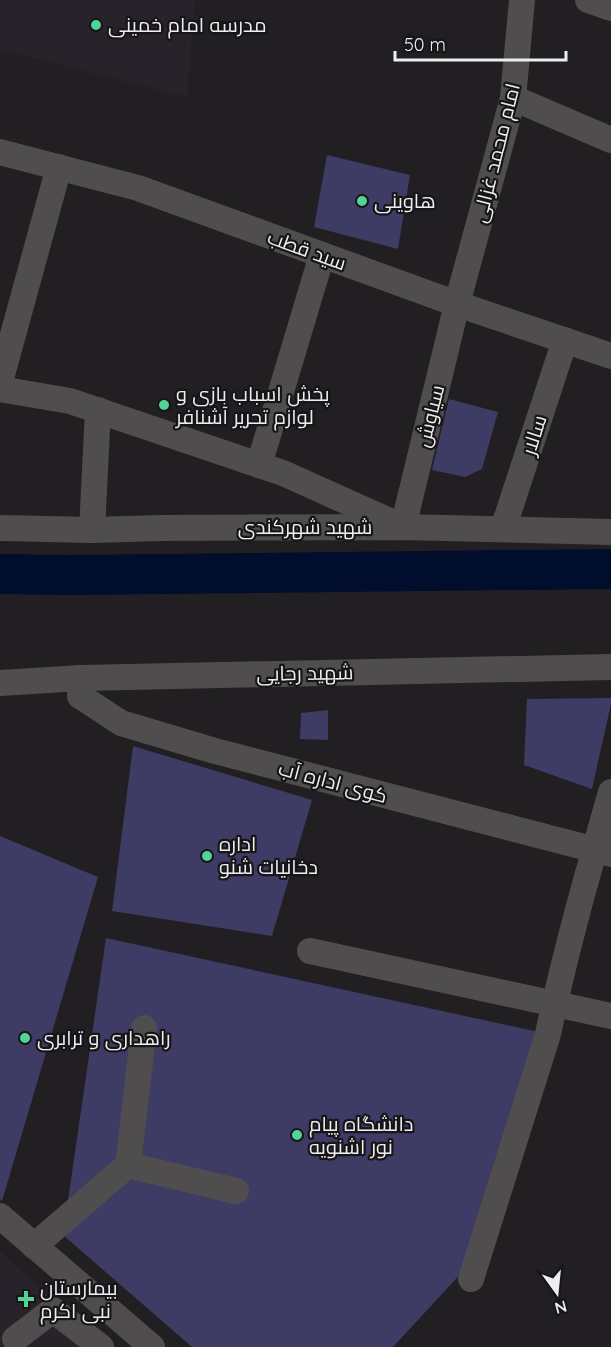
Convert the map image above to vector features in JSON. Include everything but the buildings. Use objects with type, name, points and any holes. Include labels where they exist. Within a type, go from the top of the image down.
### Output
[{"type":"street","name":"امام محمد غزالی","points":[[457,304],[513,98],[522,0]]},
{"type":"street","points":[[588,0],[611,9]]},
{"type":"street","points":[[513,98],[611,140]]},
{"type":"street","name":"سید قطب","points":[[0,152],[138,188],[457,304],[565,340],[608,349]]},
{"type":"street","points":[[0,382],[59,167]]},
{"type":"street","points":[[259,465],[322,255]]},
{"type":"street","name":"سیاوش","points":[[403,527],[457,304]]},
{"type":"street","name":"سالار","points":[[503,529],[565,340]]},
{"type":"street","points":[[0,389],[70,401],[283,473],[403,527]]},
{"type":"street","points":[[92,530],[98,410]]},
{"type":"street","name":"شهید شهرکندی","points":[[0,528],[92,530],[403,527],[610,529]]},
{"type":"street","name":"شهید رجایی","points":[[0,683],[81,678],[611,667]]},
{"type":"street","name":"کوی اداره آب","points":[[81,678],[80,696],[122,723],[215,752],[603,852]]},
{"type":"street","points":[[471,1279],[603,852],[611,792]]},
{"type":"street","points":[[310,951],[611,1016]]},
{"type":"street","points":[[34,1246],[128,1165],[144,1028]]},
{"type":"street","points":[[128,1165],[236,1191]]},
{"type":"street","points":[[0,1216],[152,1347]]},
{"type":"street","points":[[15,1339],[53,1310],[101,1347]]},
{"type":"shaded area","name":"مدرسه امام خمینی","points":[[0,0],[195,0],[187,97],[0,50]]},
{"type":"shaded area","name":"بیمارستان نبی اکرم","points":[[0,1251],[104,1347],[0,1347]]},
{"type":"waterway","points":[[0,574],[611,569]]},
{"type":"place","name":"مدرسه امام خمینی","points":[[96,25]]},
{"type":"place","name":"هاوینی","points":[[362,201]]},
{"type":"place","name":"پخش اسباب بازی و لوازم تحریر آشنافر","points":[[164,405]]},
{"type":"place","name":"اداره دخانیات شنو","points":[[207,856]]},
{"type":"place","name":"راهداری و ترابری","points":[[25,1038]]},
{"type":"place","name":"دانشگاه پیام نور اشنویه","points":[[297,1135]]},
{"type":"place","name":"بیمارستان نبی اکرم","points":[[26,1299]]}]
